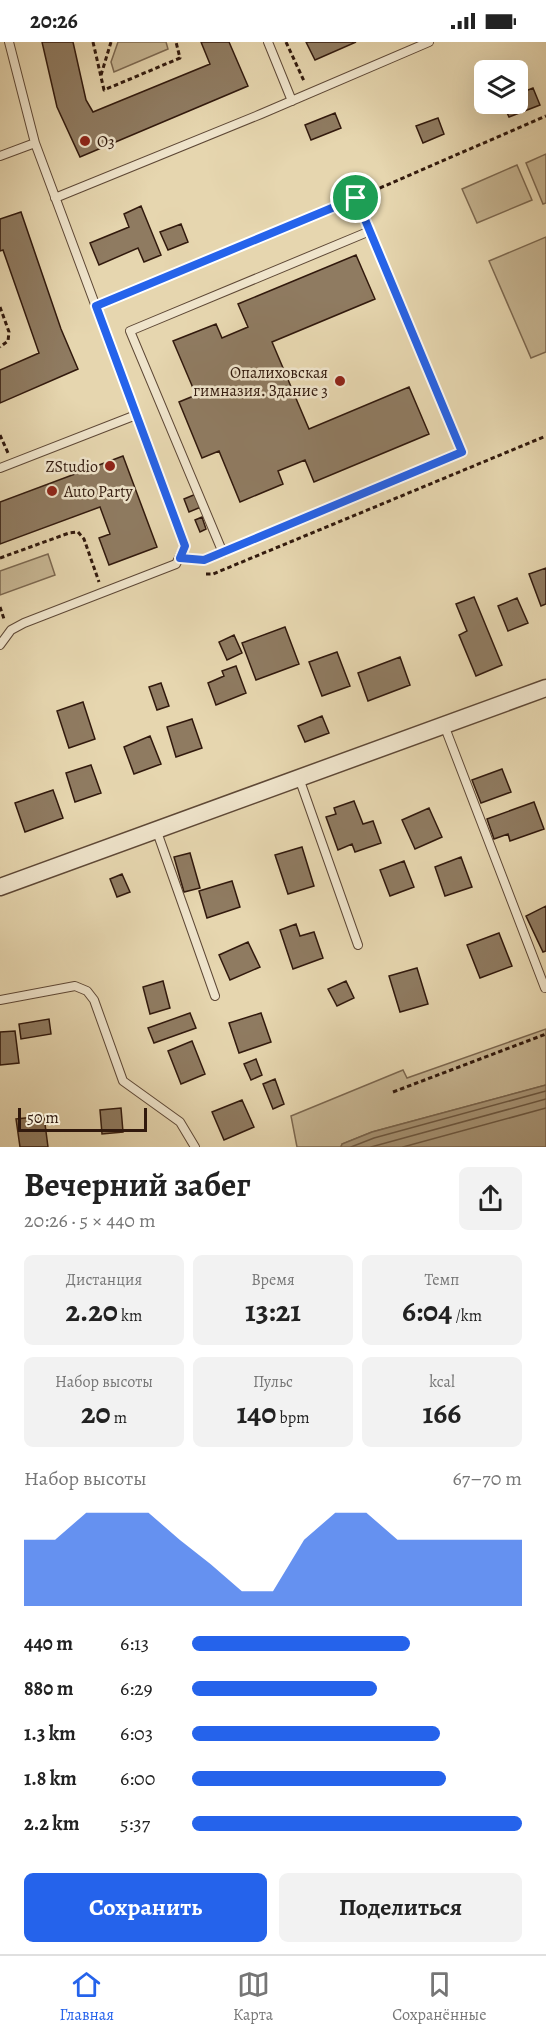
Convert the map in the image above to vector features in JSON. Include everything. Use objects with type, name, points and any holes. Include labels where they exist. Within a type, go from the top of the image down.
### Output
[{"type":"street","points":[[0,887],[546,688]]},
{"type":"lane","points":[[0,645],[11,630],[24,623],[176,564],[185,546],[35,143],[9,42]]},
{"type":"lane","points":[[268,42],[292,100]]},
{"type":"lane","points":[[55,198],[429,42]]},
{"type":"lane","points":[[0,156],[35,143]]},
{"type":"lane","points":[[96,306],[356,198],[462,452],[223,553],[204,560],[180,558]]},
{"type":"lane","points":[[223,553],[130,331],[370,231]]},
{"type":"lane","points":[[0,468],[136,415]]},
{"type":"lane","points":[[444,725],[544,988]]},
{"type":"lane","points":[[299,778],[358,945]]},
{"type":"lane","points":[[156,829],[215,996]]},
{"type":"lane","points":[[0,1000],[75,986],[87,991],[94,1000],[123,1081],[180,1122],[195,1147]]},
{"type":"path","points":[[93,42],[104,90],[180,58],[176,42]]},
{"type":"path","points":[[101,76],[111,42]]},
{"type":"path","points":[[286,42],[309,93]]},
{"type":"path","points":[[356,198],[546,116]]},
{"type":"path","points":[[0,307],[9,332],[8,341],[0,347]]},
{"type":"path","points":[[0,435],[12,463]]},
{"type":"path","points":[[205,574],[213,574],[546,436]]},
{"type":"path","points":[[0,558],[69,533],[78,532],[84,539],[103,592]]},
{"type":"path","points":[[393,1092],[546,1034]]},
{"type":"shaded area","points":[[118,42],[166,42],[168,49],[114,72],[111,62]]},
{"type":"shaded area","points":[[546,154],[546,203],[543,204],[526,163]]},
{"type":"shaded area","points":[[517,165],[532,200],[477,223],[462,189]]},
{"type":"shaded area","points":[[546,237],[546,352],[531,358],[489,261]]},
{"type":"shaded area","points":[[48,554],[55,575],[0,595],[0,571]]},
{"type":"shaded area","points":[[546,1029],[546,1085],[372,1132],[342,1144],[341,1147],[297,1147],[291,1116],[403,1070],[407,1078]]},
{"type":"water","points":[[546,1085],[546,1147],[341,1147],[342,1144],[372,1132]]},
{"type":"building","points":[[42,42],[73,42],[86,100],[93,112],[210,64],[201,42],[229,42],[248,86],[80,157],[57,107]]},
{"type":"building","points":[[306,42],[356,42],[315,60]]},
{"type":"building","points":[[533,88],[540,105],[528,110],[528,90]]},
{"type":"building","points":[[335,113],[341,128],[311,140],[305,125]]},
{"type":"building","points":[[438,118],[444,134],[423,143],[416,126]]},
{"type":"building","points":[[141,206],[161,255],[144,262],[138,248],[99,265],[90,243],[129,227],[124,214]]},
{"type":"building","points":[[21,212],[61,329],[78,369],[0,403],[0,370],[39,353],[3,250],[0,251],[0,219]]},
{"type":"building","points":[[181,224],[188,242],[168,250],[160,232]]},
{"type":"building","points":[[356,255],[375,299],[272,342],[309,429],[409,387],[429,434],[314,482],[305,460],[278,471],[283,484],[240,502],[219,451],[202,458],[179,402],[196,395],[173,341],[216,324],[222,338],[248,327],[238,304]]},
{"type":"building","points":[[123,456],[157,547],[109,565],[99,538],[110,534],[100,507],[0,544],[0,502]]},
{"type":"building","points":[[196,494],[201,507],[189,512],[184,499]]},
{"type":"building","points":[[202,517],[206,529],[200,532],[195,520]]},
{"type":"building","points":[[546,568],[546,604],[541,606],[529,574]]},
{"type":"building","points":[[474,597],[502,665],[476,676],[459,635],[467,631],[456,604]]},
{"type":"building","points":[[517,598],[528,623],[508,631],[498,606]]},
{"type":"building","points":[[285,627],[299,664],[256,680],[242,643]]},
{"type":"building","points":[[234,635],[242,653],[227,660],[219,642]]},
{"type":"building","points":[[337,652],[350,686],[322,696],[309,662]]},
{"type":"building","points":[[400,657],[410,685],[368,701],[358,673]]},
{"type":"building","points":[[236,666],[246,693],[216,705],[208,683],[224,676],[222,671]]},
{"type":"building","points":[[161,683],[169,706],[157,710],[149,687]]},
{"type":"building","points":[[83,702],[95,739],[69,748],[57,711]]},
{"type":"building","points":[[322,716],[329,733],[305,742],[298,726]]},
{"type":"building","points":[[192,719],[202,748],[176,757],[167,727]]},
{"type":"building","points":[[150,736],[161,764],[134,774],[124,747]]},
{"type":"building","points":[[91,765],[101,793],[75,802],[66,773]]},
{"type":"building","points":[[502,769],[511,792],[481,803],[472,780]]},
{"type":"building","points":[[53,790],[63,818],[25,832],[15,803]]},
{"type":"building","points":[[354,801],[363,824],[373,821],[381,843],[355,852],[352,844],[338,850],[326,817],[336,814],[334,808]]},
{"type":"building","points":[[534,802],[544,829],[510,841],[508,834],[494,839],[487,819]]},
{"type":"building","points":[[429,808],[442,837],[415,849],[402,820]]},
{"type":"building","points":[[302,847],[314,886],[288,894],[275,855]]},
{"type":"building","points":[[190,853],[200,888],[184,892],[174,857]]},
{"type":"building","points":[[461,857],[472,887],[445,896],[435,867]]},
{"type":"building","points":[[404,861],[414,887],[390,896],[380,870]]},
{"type":"building","points":[[122,874],[130,892],[117,897],[110,879]]},
{"type":"building","points":[[232,881],[240,907],[207,918],[199,891]]},
{"type":"building","points":[[546,906],[546,951],[543,952],[526,916]]},
{"type":"building","points":[[296,924],[300,936],[314,932],[323,958],[293,969],[280,930]]},
{"type":"building","points":[[499,933],[512,966],[480,978],[467,945]]},
{"type":"building","points":[[248,942],[260,967],[230,980],[219,955]]},
{"type":"building","points":[[417,968],[428,1004],[400,1012],[389,976]]},
{"type":"building","points":[[163,981],[170,1008],[150,1014],[143,987]]},
{"type":"building","points":[[346,981],[354,998],[337,1006],[328,989]]},
{"type":"building","points":[[190,1013],[196,1028],[154,1043],[148,1028]]},
{"type":"building","points":[[261,1013],[271,1042],[239,1053],[229,1023]]},
{"type":"building","points":[[49,1019],[51,1034],[21,1039],[19,1024]]},
{"type":"building","points":[[15,1031],[19,1063],[0,1065],[0,1032]]},
{"type":"building","points":[[192,1041],[205,1074],[181,1084],[168,1051]]},
{"type":"building","points":[[256,1059],[262,1075],[251,1080],[244,1064]]},
{"type":"building","points":[[275,1079],[284,1104],[273,1109],[263,1084]]},
{"type":"building","points":[[242,1100],[254,1127],[224,1140],[212,1112]]},
{"type":"building","points":[[121,1108],[123,1132],[102,1134],[100,1110]]},
{"type":"building","points":[[44,1116],[48,1147],[20,1147],[16,1119]]},
{"type":"place","name":"О3","points":[[85,141]]},
{"type":"place","name":"Опалиховская гимназия. Здание 3","points":[[340,381]]},
{"type":"place","name":"ZStudio","points":[[110,466]]},
{"type":"place","name":"Auto Party","points":[[52,491]]},
{"type":"route","points":[[356,198],[462,452],[223,553],[204,560],[180,558],[185,546],[96,306],[356,198]]}]
